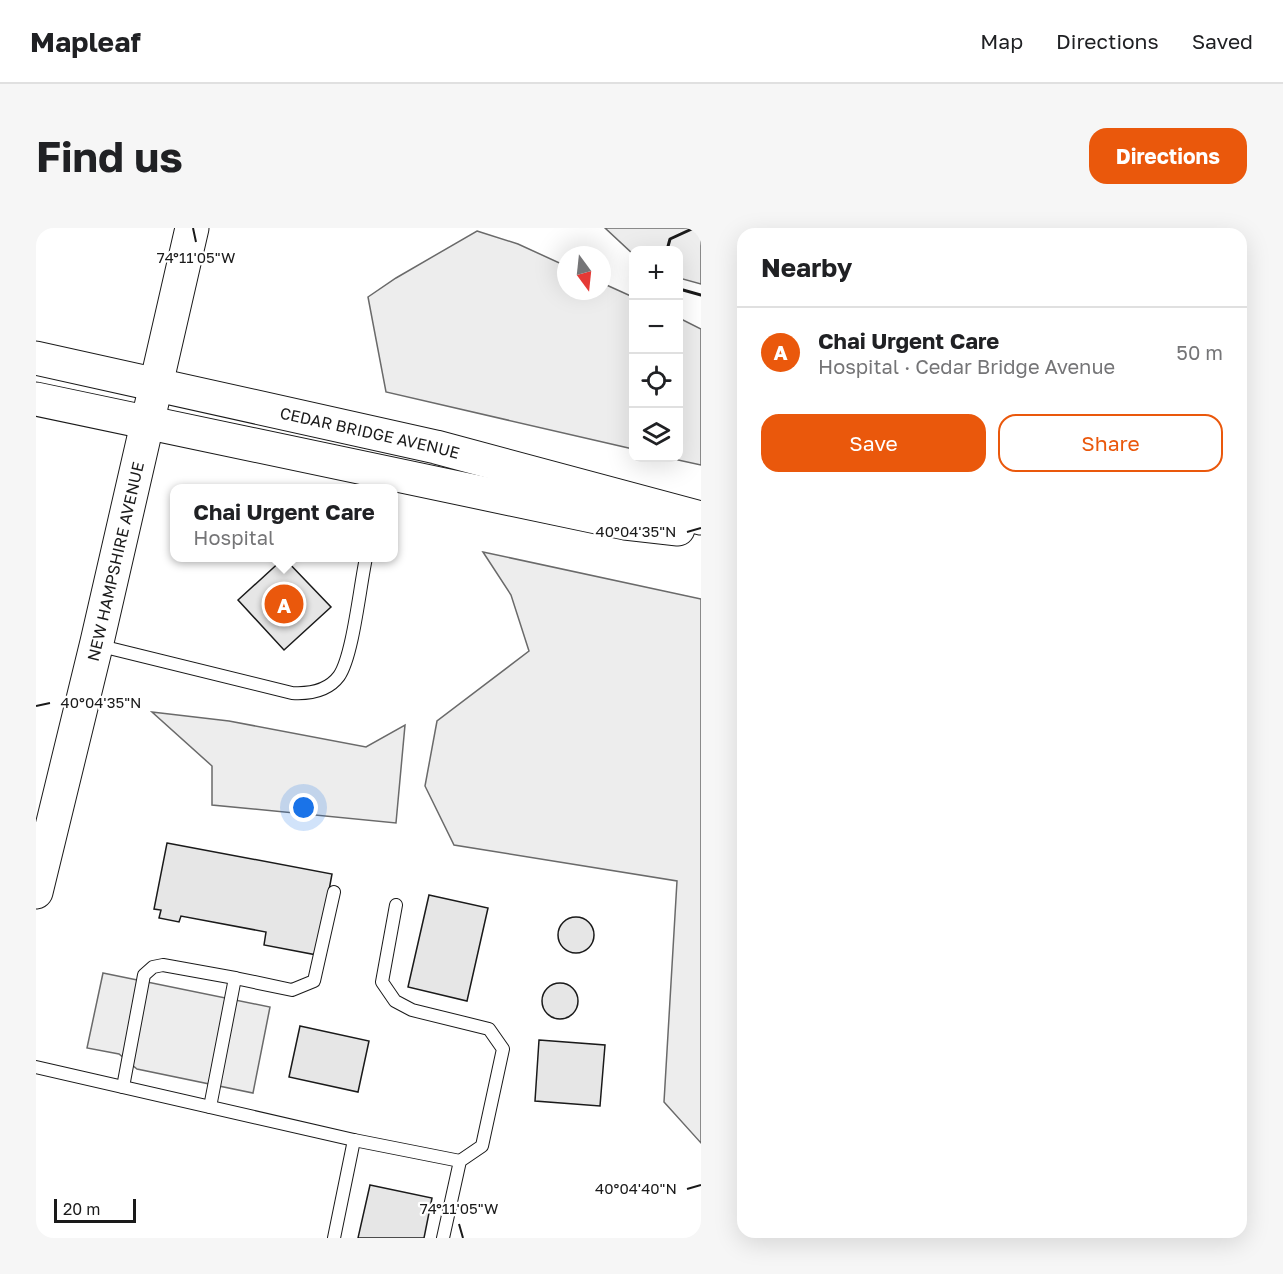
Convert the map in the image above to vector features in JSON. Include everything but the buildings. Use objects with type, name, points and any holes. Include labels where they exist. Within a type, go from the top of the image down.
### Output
[{"type":"main road","name":"NEW HAMPSHIRE AVENUE","points":[[36,892],[98,642],[192,228]]},
{"type":"main road","name":"CEDAR BRIDGE AVENUE","points":[[36,358],[156,384],[384,461],[625,523],[701,531]]},
{"type":"main road","name":"CEDAR BRIDGE AVENUE","points":[[36,399],[148,422],[384,461],[436,447],[701,518]]},
{"type":"lane","points":[[98,642],[110,648],[292,693],[308,694],[327,687],[338,678],[346,662],[365,562]]},
{"type":"lane","points":[[123,1087],[144,975],[153,967],[163,965],[292,990],[314,981],[334,892]]},
{"type":"lane","points":[[396,905],[382,982],[395,1001],[412,1010],[489,1029],[503,1048],[482,1146],[460,1161],[443,1238]]},
{"type":"lane","points":[[210,1107],[235,978]]},
{"type":"lane","points":[[36,1067],[354,1140],[460,1161]]},
{"type":"lane","points":[[334,1238],[354,1140]]},
{"type":"shaded area","points":[[605,228],[701,228],[701,284],[683,279],[683,246],[629,246],[629,250]]},
{"type":"shaded area","points":[[477,231],[518,244],[557,262],[557,300],[611,300],[611,287],[629,295],[629,448],[386,392],[368,297]]},
{"type":"shaded area","points":[[683,320],[701,329],[701,465],[683,461]]},
{"type":"shaded area","points":[[483,552],[701,599],[701,1143],[664,1102],[677,881],[454,845],[425,786],[437,721],[529,651],[511,595]]},
{"type":"shaded area","points":[[152,712],[229,721],[366,747],[405,725],[396,823],[212,805],[212,766]]},
{"type":"shaded area","points":[[103,973],[270,1007],[253,1093],[137,1069],[119,1054],[87,1048]]},
{"type":"wall","points":[[668,246],[670,239],[694,228]]},
{"type":"wall","points":[[683,290],[701,295]]},
{"type":"place","name":"Chai Urgent Care","points":[[284,604]]}]
